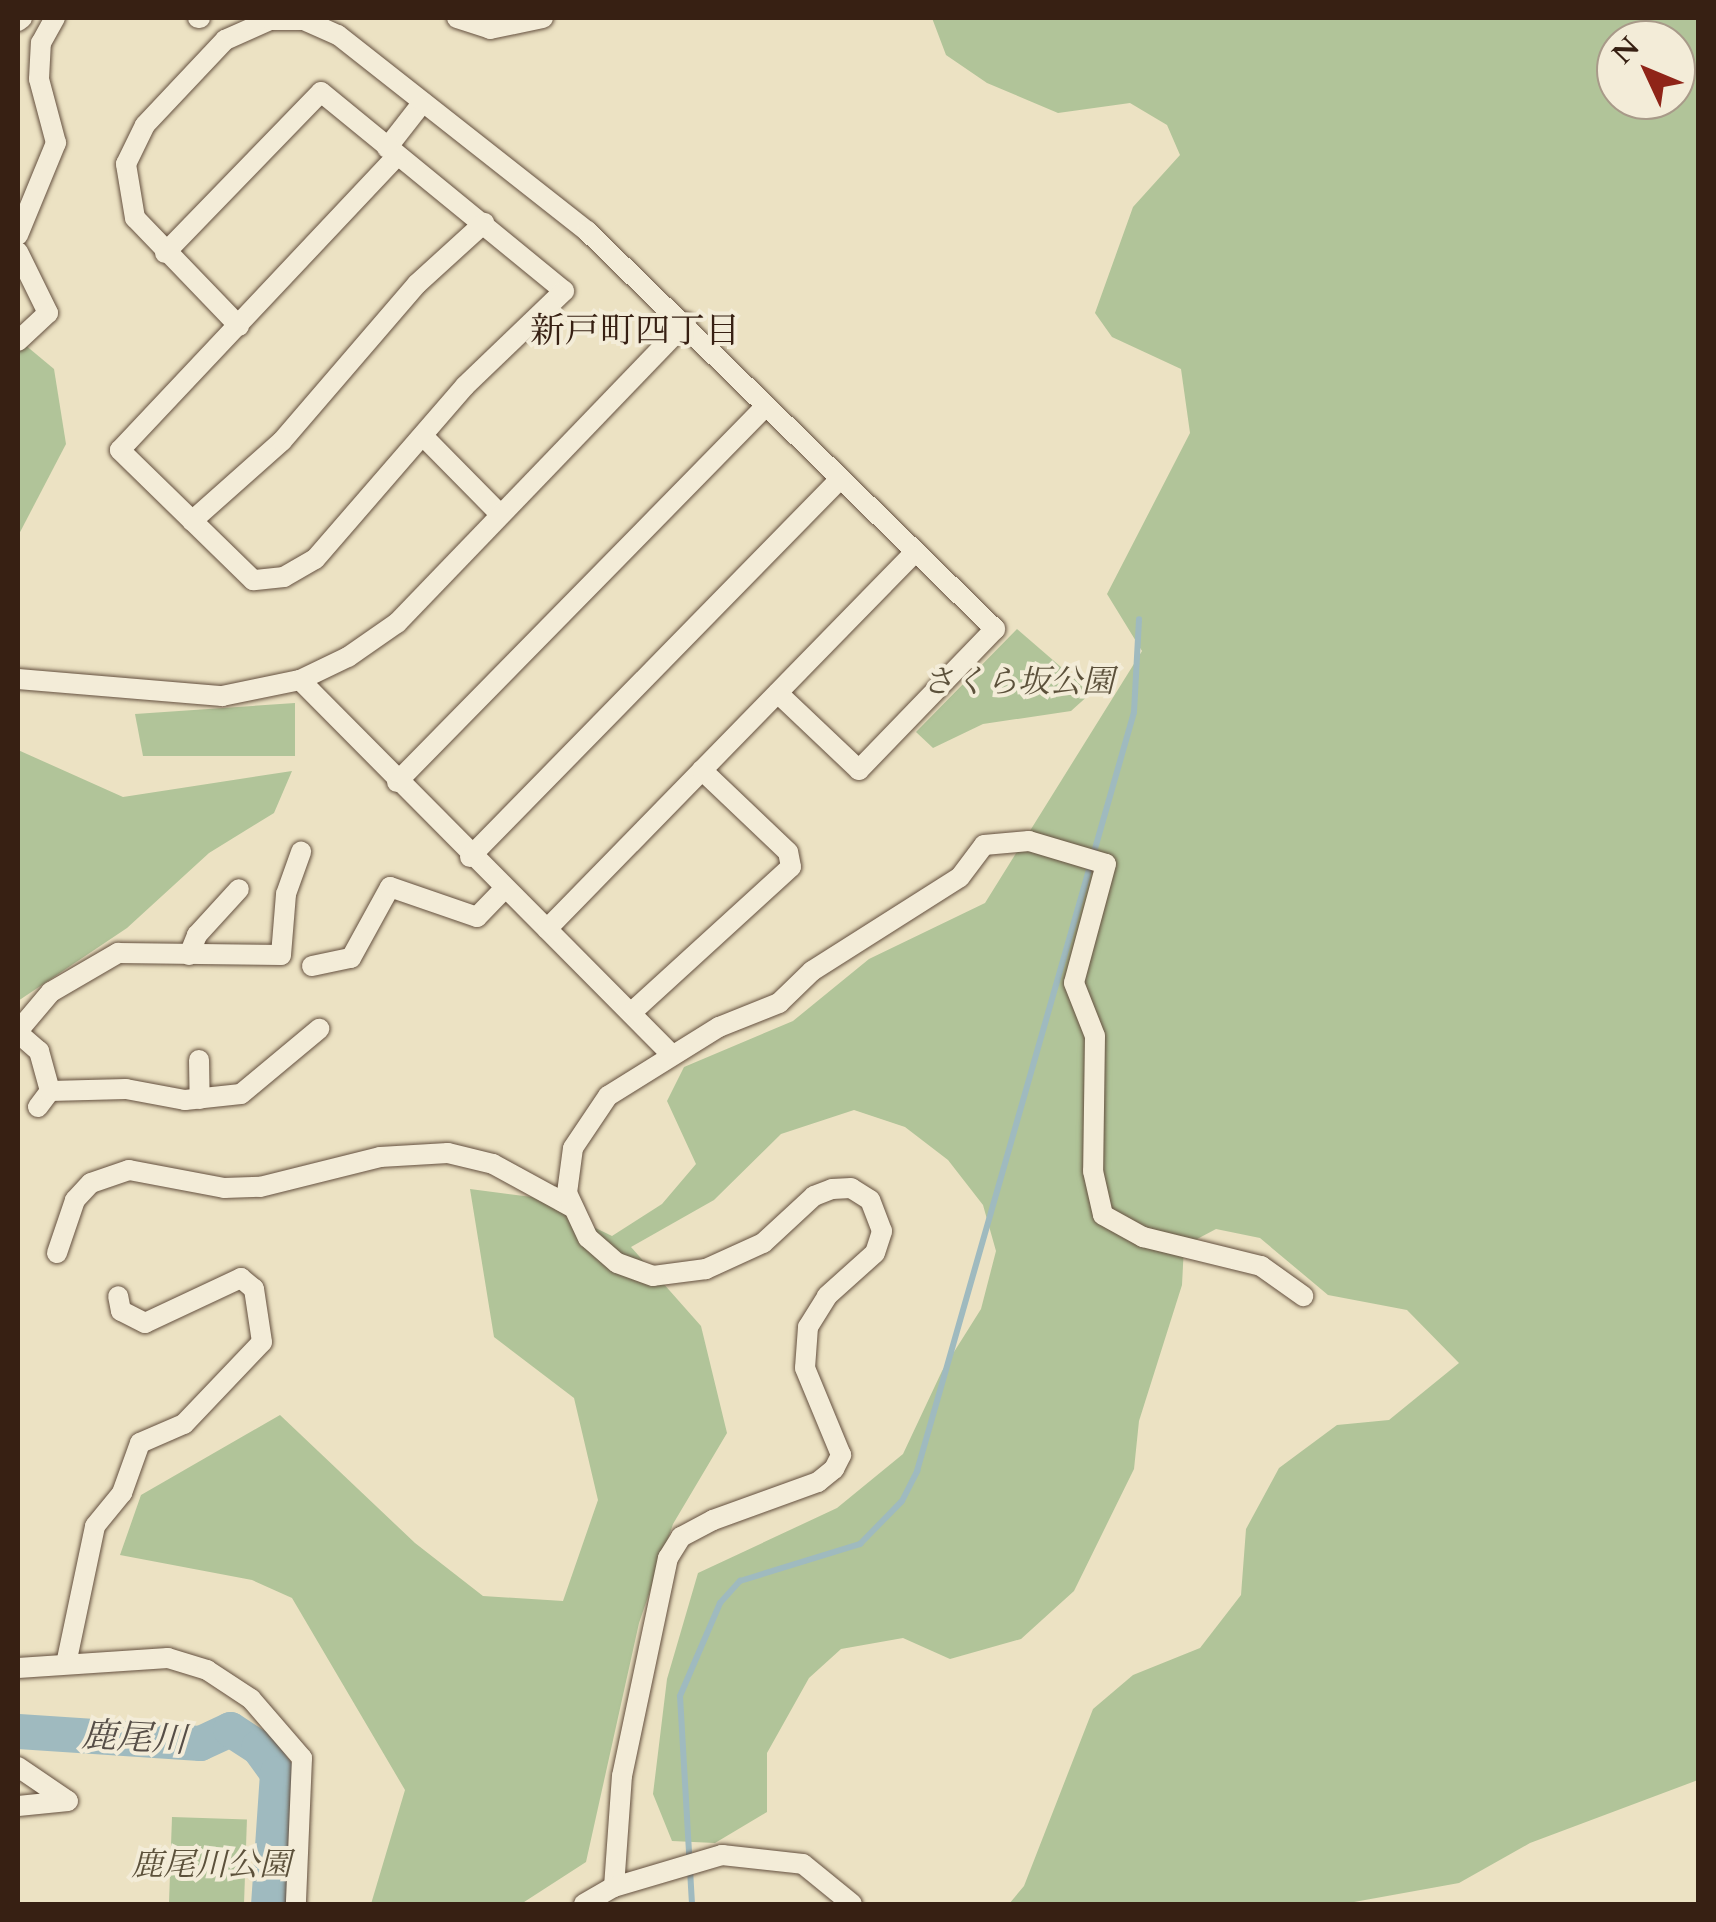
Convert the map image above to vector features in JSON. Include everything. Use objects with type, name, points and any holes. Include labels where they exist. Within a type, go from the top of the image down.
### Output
[{"type":"street","points":[[18,235],[56,143],[39,79],[41,44],[54,18]]},
{"type":"street","points":[[239,326],[164,253],[130,207],[126,164],[137,138],[225,40],[254,24],[286,18],[338,35],[587,230],[995,629],[859,770],[778,693]]},
{"type":"street","points":[[457,18],[490,28],[543,18]]},
{"type":"street","points":[[164,253],[320,92],[392,152],[484,223],[564,291],[493,356],[315,559],[284,578],[253,580],[120,450],[239,326],[392,152],[423,102]]},
{"type":"street","points":[[192,521],[282,442],[418,284],[484,223]]},
{"type":"street","points":[[18,252],[48,313],[18,340]]},
{"type":"street","points":[[18,679],[222,696],[300,680],[397,623],[686,324]]},
{"type":"street","points":[[397,782],[766,406]]},
{"type":"street","points":[[425,438],[500,514]]},
{"type":"street","points":[[470,858],[840,479]]},
{"type":"street","points":[[547,929],[915,552]]},
{"type":"street","points":[[300,680],[470,858],[632,1012],[672,1056]]},
{"type":"street","points":[[632,1012],[791,868],[788,852],[702,770]]},
{"type":"street","points":[[570,1206],[568,1164],[586,1121],[627,1082],[779,1003],[812,971],[960,877],[984,845],[1029,841],[1106,864],[1074,983],[1095,1036],[1093,1171],[1103,1216],[1142,1236],[1261,1266],[1303,1296]]},
{"type":"street","points":[[301,852],[286,894],[282,954],[112,955],[51,992],[18,1032],[39,1051],[44,1099],[126,1089],[200,1099],[241,1094],[319,1029]]},
{"type":"street","points":[[312,966],[350,958],[390,887],[477,917],[505,888]]},
{"type":"street","points":[[188,955],[197,936],[239,890]]},
{"type":"street","points":[[199,1060],[200,1099]]},
{"type":"street","points":[[57,1253],[75,1200],[91,1183],[128,1170],[224,1188],[260,1187],[380,1157],[448,1153],[494,1164],[570,1206],[606,1255],[666,1277],[706,1269],[753,1248],[814,1196],[832,1189],[858,1191],[878,1209],[882,1224],[875,1253],[828,1296],[808,1327],[805,1368],[841,1456],[834,1469],[818,1482],[712,1520],[682,1537],[668,1558],[622,1776],[614,1887]]},
{"type":"street","points":[[66,1664],[95,1526],[122,1493],[140,1443],[184,1424],[262,1342],[254,1289],[241,1278],[145,1323],[120,1311],[118,1296]]},
{"type":"street","points":[[18,1668],[149,1657],[190,1664],[227,1680],[272,1719],[302,1758],[296,1904]]},
{"type":"street","points":[[18,1767],[68,1801],[18,1806]]},
{"type":"street","points":[[584,1904],[614,1887],[722,1855],[802,1864],[852,1904]]},
{"type":"green space","points":[[932,18],[1698,18],[1698,1780],[1530,1843],[1459,1883],[1343,1904],[1009,1904],[1024,1886],[1093,1709],[1133,1675],[1200,1648],[1241,1595],[1246,1529],[1279,1468],[1337,1425],[1389,1420],[1459,1363],[1407,1310],[1328,1295],[1260,1238],[1216,1229],[1184,1246],[1182,1285],[1139,1421],[1134,1469],[1074,1591],[1021,1639],[950,1659],[903,1638],[841,1649],[809,1678],[767,1753],[767,1812],[715,1843],[672,1841],[653,1794],[667,1679],[698,1573],[837,1508],[903,1454],[942,1371],[981,1309],[996,1251],[983,1205],[948,1160],[905,1127],[854,1110],[781,1134],[714,1200],[631,1247],[701,1326],[727,1433],[673,1524],[639,1623],[586,1862],[521,1904],[371,1904],[405,1790],[292,1598],[252,1580],[120,1555],[141,1495],[280,1415],[415,1543],[483,1596],[563,1601],[598,1500],[574,1398],[494,1337],[470,1189],[532,1197],[612,1236],[662,1204],[696,1164],[667,1101],[684,1067],[793,1021],[869,959],[985,903],[1142,651],[1107,594],[1190,433],[1181,369],[1112,337],[1095,313],[1133,207],[1180,155],[1167,125],[1130,103],[1058,113],[987,83],[946,55]]},
{"type":"green space","points":[[18,339],[54,369],[66,444],[18,536]]},
{"type":"green space","name":"さくら坂公園","points":[[1017,629],[1091,693],[1071,711],[983,724],[933,748],[916,732]]},
{"type":"green space","points":[[295,703],[295,756],[143,756],[135,714]]},
{"type":"green space","points":[[18,750],[123,797],[292,771],[274,813],[209,853],[127,928],[18,1001]]},
{"type":"green space","name":"鹿尾川公園","points":[[172,1817],[247,1820],[244,1904],[169,1904]]},
{"type":"waterway","points":[[692,1904],[680,1696],[720,1603],[740,1581],[860,1544],[902,1501],[917,1471],[1134,712],[1139,619]]},
{"type":"waterway","name":"鹿尾川","points":[[18,1731],[200,1743],[230,1729],[258,1747],[277,1773],[268,1904]]},
{"type":"district","name":"新戸町四丁目","points":[[635,331]]}]
